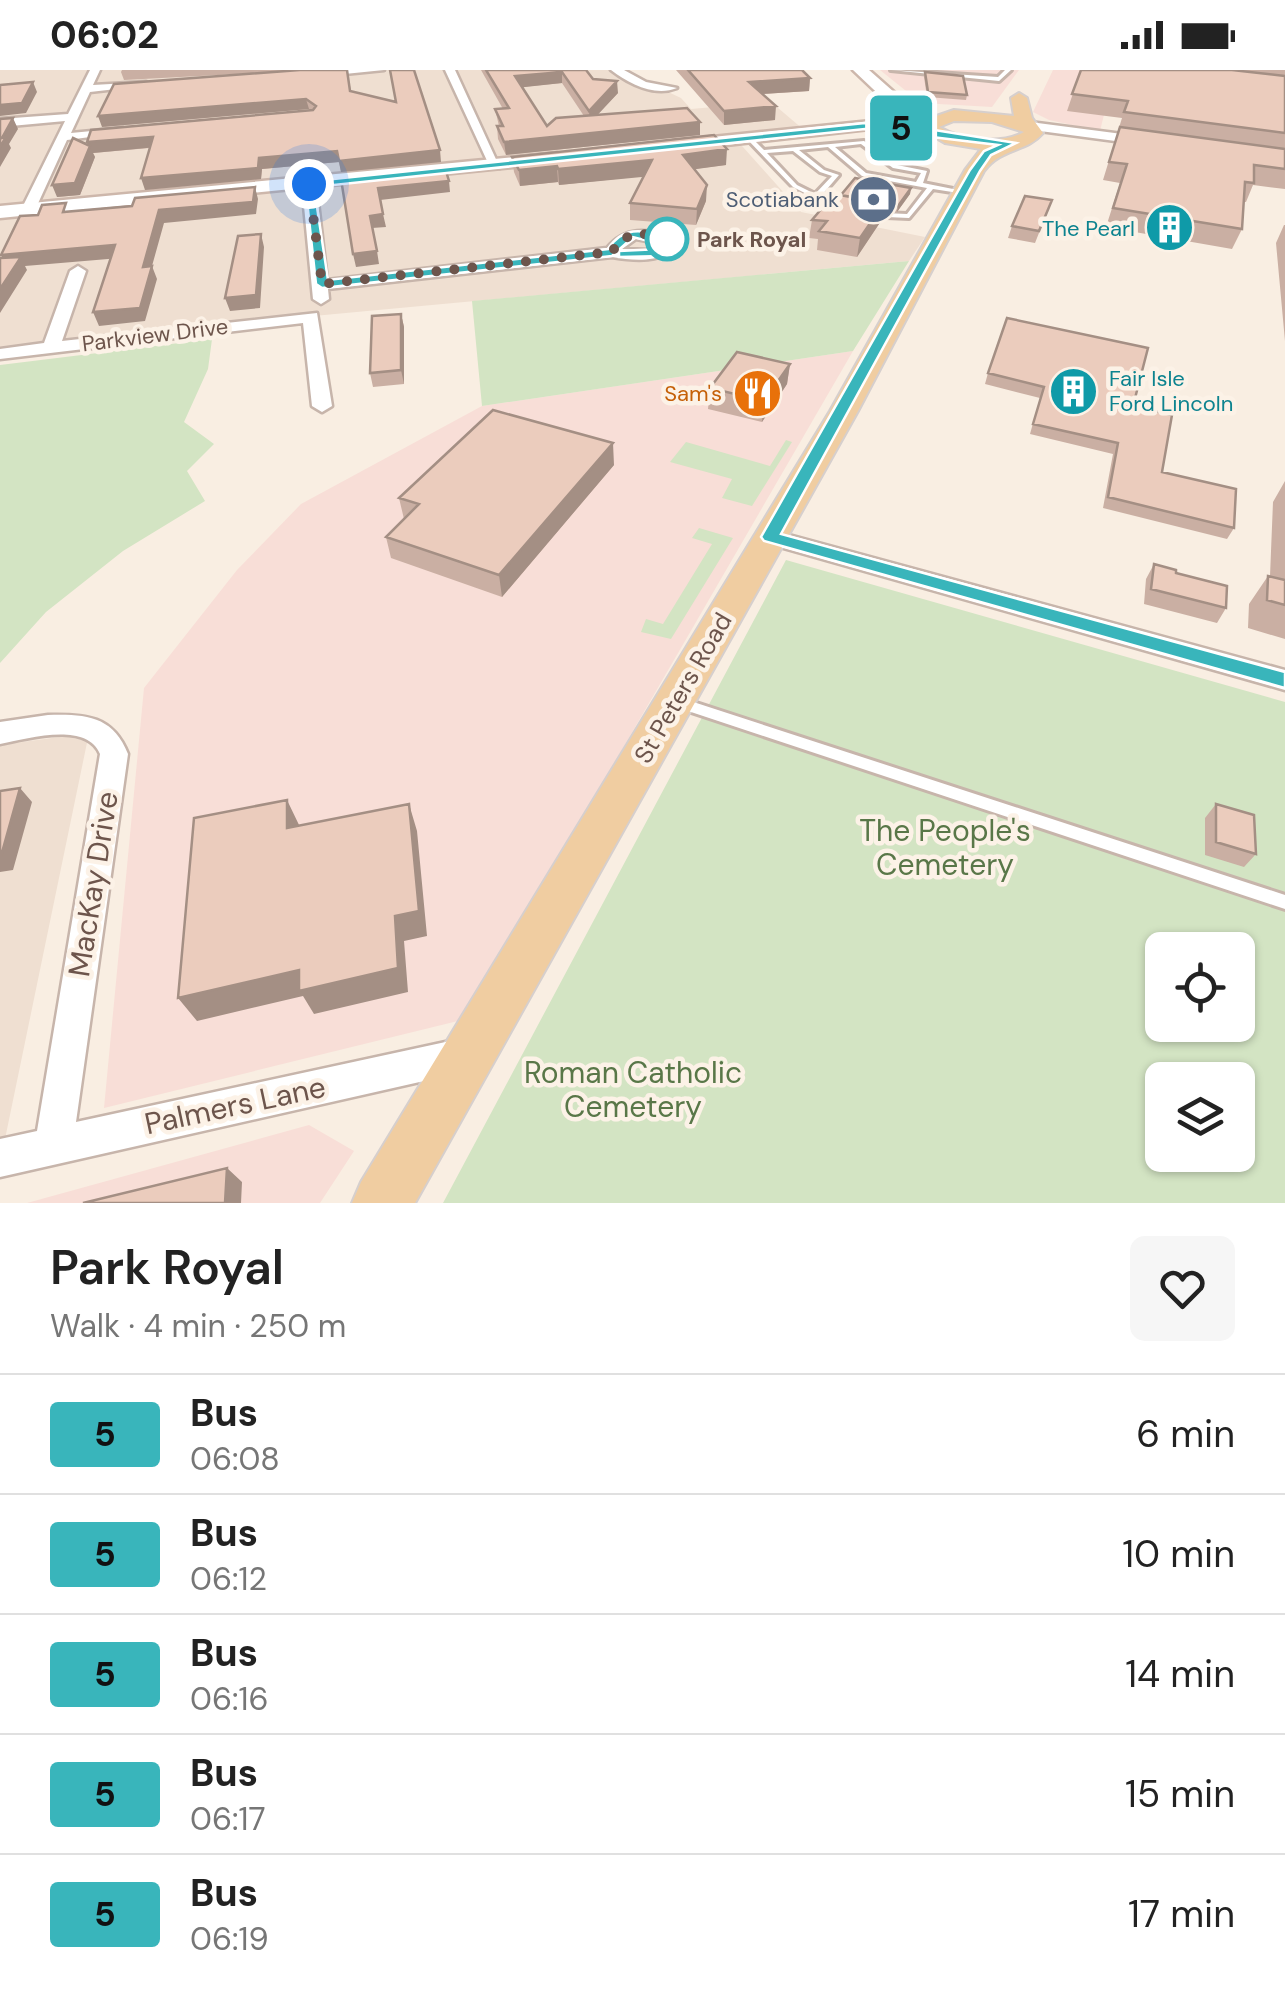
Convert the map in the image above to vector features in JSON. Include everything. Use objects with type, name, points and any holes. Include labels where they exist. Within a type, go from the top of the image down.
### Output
[{"type":"main road","points":[[860,70],[936,128],[970,181]]},
{"type":"main road","points":[[983,117],[1024,90],[1024,134]]},
{"type":"main road","points":[[891,97],[961,116],[983,117],[1024,134]]},
{"type":"main road","points":[[652,148],[756,145],[871,124],[896,116],[891,97]]},
{"type":"main road","points":[[936,128],[961,116]]},
{"type":"main road","points":[[871,124],[1024,134]]},
{"type":"main road","name":"St Peters Road","points":[[382,1203],[770,537],[970,181],[988,153],[1024,134]]},
{"type":"main road","points":[[0,212],[574,157]]},
{"type":"street","points":[[28,210],[95,70]]},
{"type":"street","points":[[306,74],[379,70]]},
{"type":"street","points":[[450,70],[496,165]]},
{"type":"street","points":[[616,70],[643,86],[672,88]]},
{"type":"street","points":[[86,89],[159,84]]},
{"type":"street","points":[[0,123],[74,117]]},
{"type":"street","points":[[64,137],[135,131]]},
{"type":"street","points":[[1024,134],[1105,136],[1163,144]]},
{"type":"street","points":[[309,184],[322,284],[321,309],[311,317],[322,406]]},
{"type":"street","points":[[322,284],[612,252]]},
{"type":"street","points":[[52,348],[78,271]]},
{"type":"street","name":"Parkview Drive","points":[[0,354],[311,317]]},
{"type":"street","points":[[770,537],[1285,680]]},
{"type":"street","name":"MacKay Drive","points":[[0,733],[43,727],[101,731],[112,742],[114,754],[54,1143]]},
{"type":"street","name":"Palmers Lane","points":[[0,1158],[54,1143],[470,1055]]},
{"type":"lane","points":[[894,70],[999,79],[1008,70]]},
{"type":"lane","points":[[756,145],[794,148],[862,142],[895,167],[925,172],[918,184]]},
{"type":"lane","points":[[756,145],[795,186],[839,209],[901,218],[915,212],[931,187]]},
{"type":"lane","points":[[830,145],[864,176]]},
{"type":"lane","points":[[794,148],[822,172],[836,175],[931,187],[970,181]]},
{"type":"lane","points":[[818,195],[836,175]]},
{"type":"lane","points":[[675,701],[1285,902]]},
{"type":"shaded area","points":[[0,70],[621,70],[681,98],[691,109],[771,102],[804,130],[734,137],[801,212],[925,237],[909,261],[292,318],[0,352]]},
{"type":"shaded area","points":[[880,70],[1019,70],[992,107],[921,103]]},
{"type":"shaded area","points":[[1053,70],[1115,70],[1100,131],[1049,120],[1033,112]]},
{"type":"shaded area","points":[[853,351],[466,1019],[104,1108],[144,688],[237,570],[301,504],[482,406]]},
{"type":"shaded area","points":[[89,733],[5,1139],[0,1140],[0,745]]},
{"type":"shaded area","points":[[309,1125],[354,1151],[320,1203],[27,1203]]},
{"type":"green space","points":[[909,261],[853,351],[482,406],[472,301]]},
{"type":"green space","points":[[212,339],[208,369],[184,422],[214,444],[187,471],[205,501],[123,551],[46,612],[0,663],[0,365]]},
{"type":"green space","points":[[786,440],[792,442],[752,506],[722,498],[732,479],[670,462],[686,442],[770,466]]},
{"type":"green space","points":[[699,528],[733,538],[671,639],[641,632],[646,619],[663,624],[712,544],[692,538]]},
{"type":"green space","name":"The People's Cemetery","points":[[786,560],[1285,702],[1285,1203],[443,1203]]},
{"type":"building","points":[[347,70],[350,91],[396,102],[390,70],[414,70],[440,150],[339,161],[337,151],[259,158],[258,168],[141,178],[153,137],[87,142],[91,130],[313,110],[316,106],[306,99],[98,116],[114,84]]},
{"type":"building","points":[[486,70],[586,70],[593,79],[617,81],[589,111],[562,72],[515,76],[547,126],[556,118],[687,108],[700,122],[504,142],[497,126],[503,126],[495,109],[509,108]]},
{"type":"building","points":[[688,70],[802,70],[810,78],[749,82],[776,106],[724,111]]},
{"type":"building","points":[[1081,70],[1232,70],[1285,76],[1285,133],[1124,112],[1128,101],[1072,94]]},
{"type":"building","points":[[925,72],[963,76],[967,95],[928,92]]},
{"type":"building","points":[[33,82],[22,103],[0,105],[0,85]]},
{"type":"building","points":[[13,118],[2,138],[6,137],[0,147],[0,119]]},
{"type":"building","points":[[1120,127],[1285,149],[1285,169],[1254,165],[1254,183],[1245,182],[1242,229],[1113,208],[1127,164],[1109,162]]},
{"type":"building","points":[[714,135],[727,149],[683,155],[707,185],[697,209],[630,203],[652,160],[519,170],[512,157]]},
{"type":"building","points":[[73,138],[90,146],[75,183],[52,185]]},
{"type":"building","points":[[445,168],[449,181],[378,188],[383,214],[370,216],[377,251],[353,254],[341,179]]},
{"type":"building","points":[[855,178],[911,188],[898,206],[841,195]]},
{"type":"building","points":[[255,187],[253,202],[159,210],[143,267],[152,266],[140,308],[93,312],[115,245],[1,255],[20,216],[38,215],[42,205],[66,203],[63,212],[132,206],[135,198]]},
{"type":"building","points":[[834,194],[884,203],[860,238],[819,231],[827,221],[812,220]]},
{"type":"building","points":[[1025,196],[1052,200],[1039,231],[1012,226]]},
{"type":"building","points":[[261,234],[256,295],[225,298],[238,236]]},
{"type":"building","points":[[21,257],[0,289],[0,258]]},
{"type":"building","points":[[401,314],[401,370],[370,373],[372,316]]},
{"type":"building","name":"Fair Isle Ford Lincoln","points":[[1007,318],[1148,348],[1133,406],[1172,415],[1162,472],[1236,489],[1234,528],[1108,497],[1118,443],[1033,424],[1044,387],[988,373]]},
{"type":"building","points":[[737,352],[790,364],[764,401],[710,388]]},
{"type":"building","points":[[493,410],[613,443],[499,575],[386,537],[419,504],[399,498]]},
{"type":"building","points":[[1154,564],[1227,586],[1226,608],[1151,589]]},
{"type":"building","points":[[1268,576],[1285,580],[1285,605],[1267,600]]},
{"type":"building","points":[[20,788],[1,856],[0,856],[0,791]]},
{"type":"building","points":[[287,800],[287,828],[409,804],[419,911],[395,916],[398,968],[299,991],[299,970],[178,998],[194,818]]},
{"type":"building","points":[[1216,804],[1254,815],[1256,854],[1216,842]]},
{"type":"building","points":[[227,1168],[225,1203],[83,1203]]},
{"type":"bus line","name":"5","points":[[623,254],[664,253],[672,245],[666,238],[632,234],[622,238],[612,252],[322,284],[309,184],[865,126],[1011,143],[988,153],[975,170],[844,411],[770,537],[1285,680]]},
{"type":"place","name":"Scotiabank","points":[[874,199]]},
{"type":"place","name":"The Pearl","points":[[1170,228]]},
{"type":"place","name":"Park Royal","points":[[667,239]]},
{"type":"place","name":"Fair Isle Ford Lincoln","points":[[1074,391]]},
{"type":"place","name":"Sam's","points":[[757,393]]},
{"type":"route","points":[[309,184],[322,284],[612,252],[622,238],[632,234],[667,239]]},
{"type":"park label","name":"Roman Catholic Cemetery","points":[[633,1089]]}]
